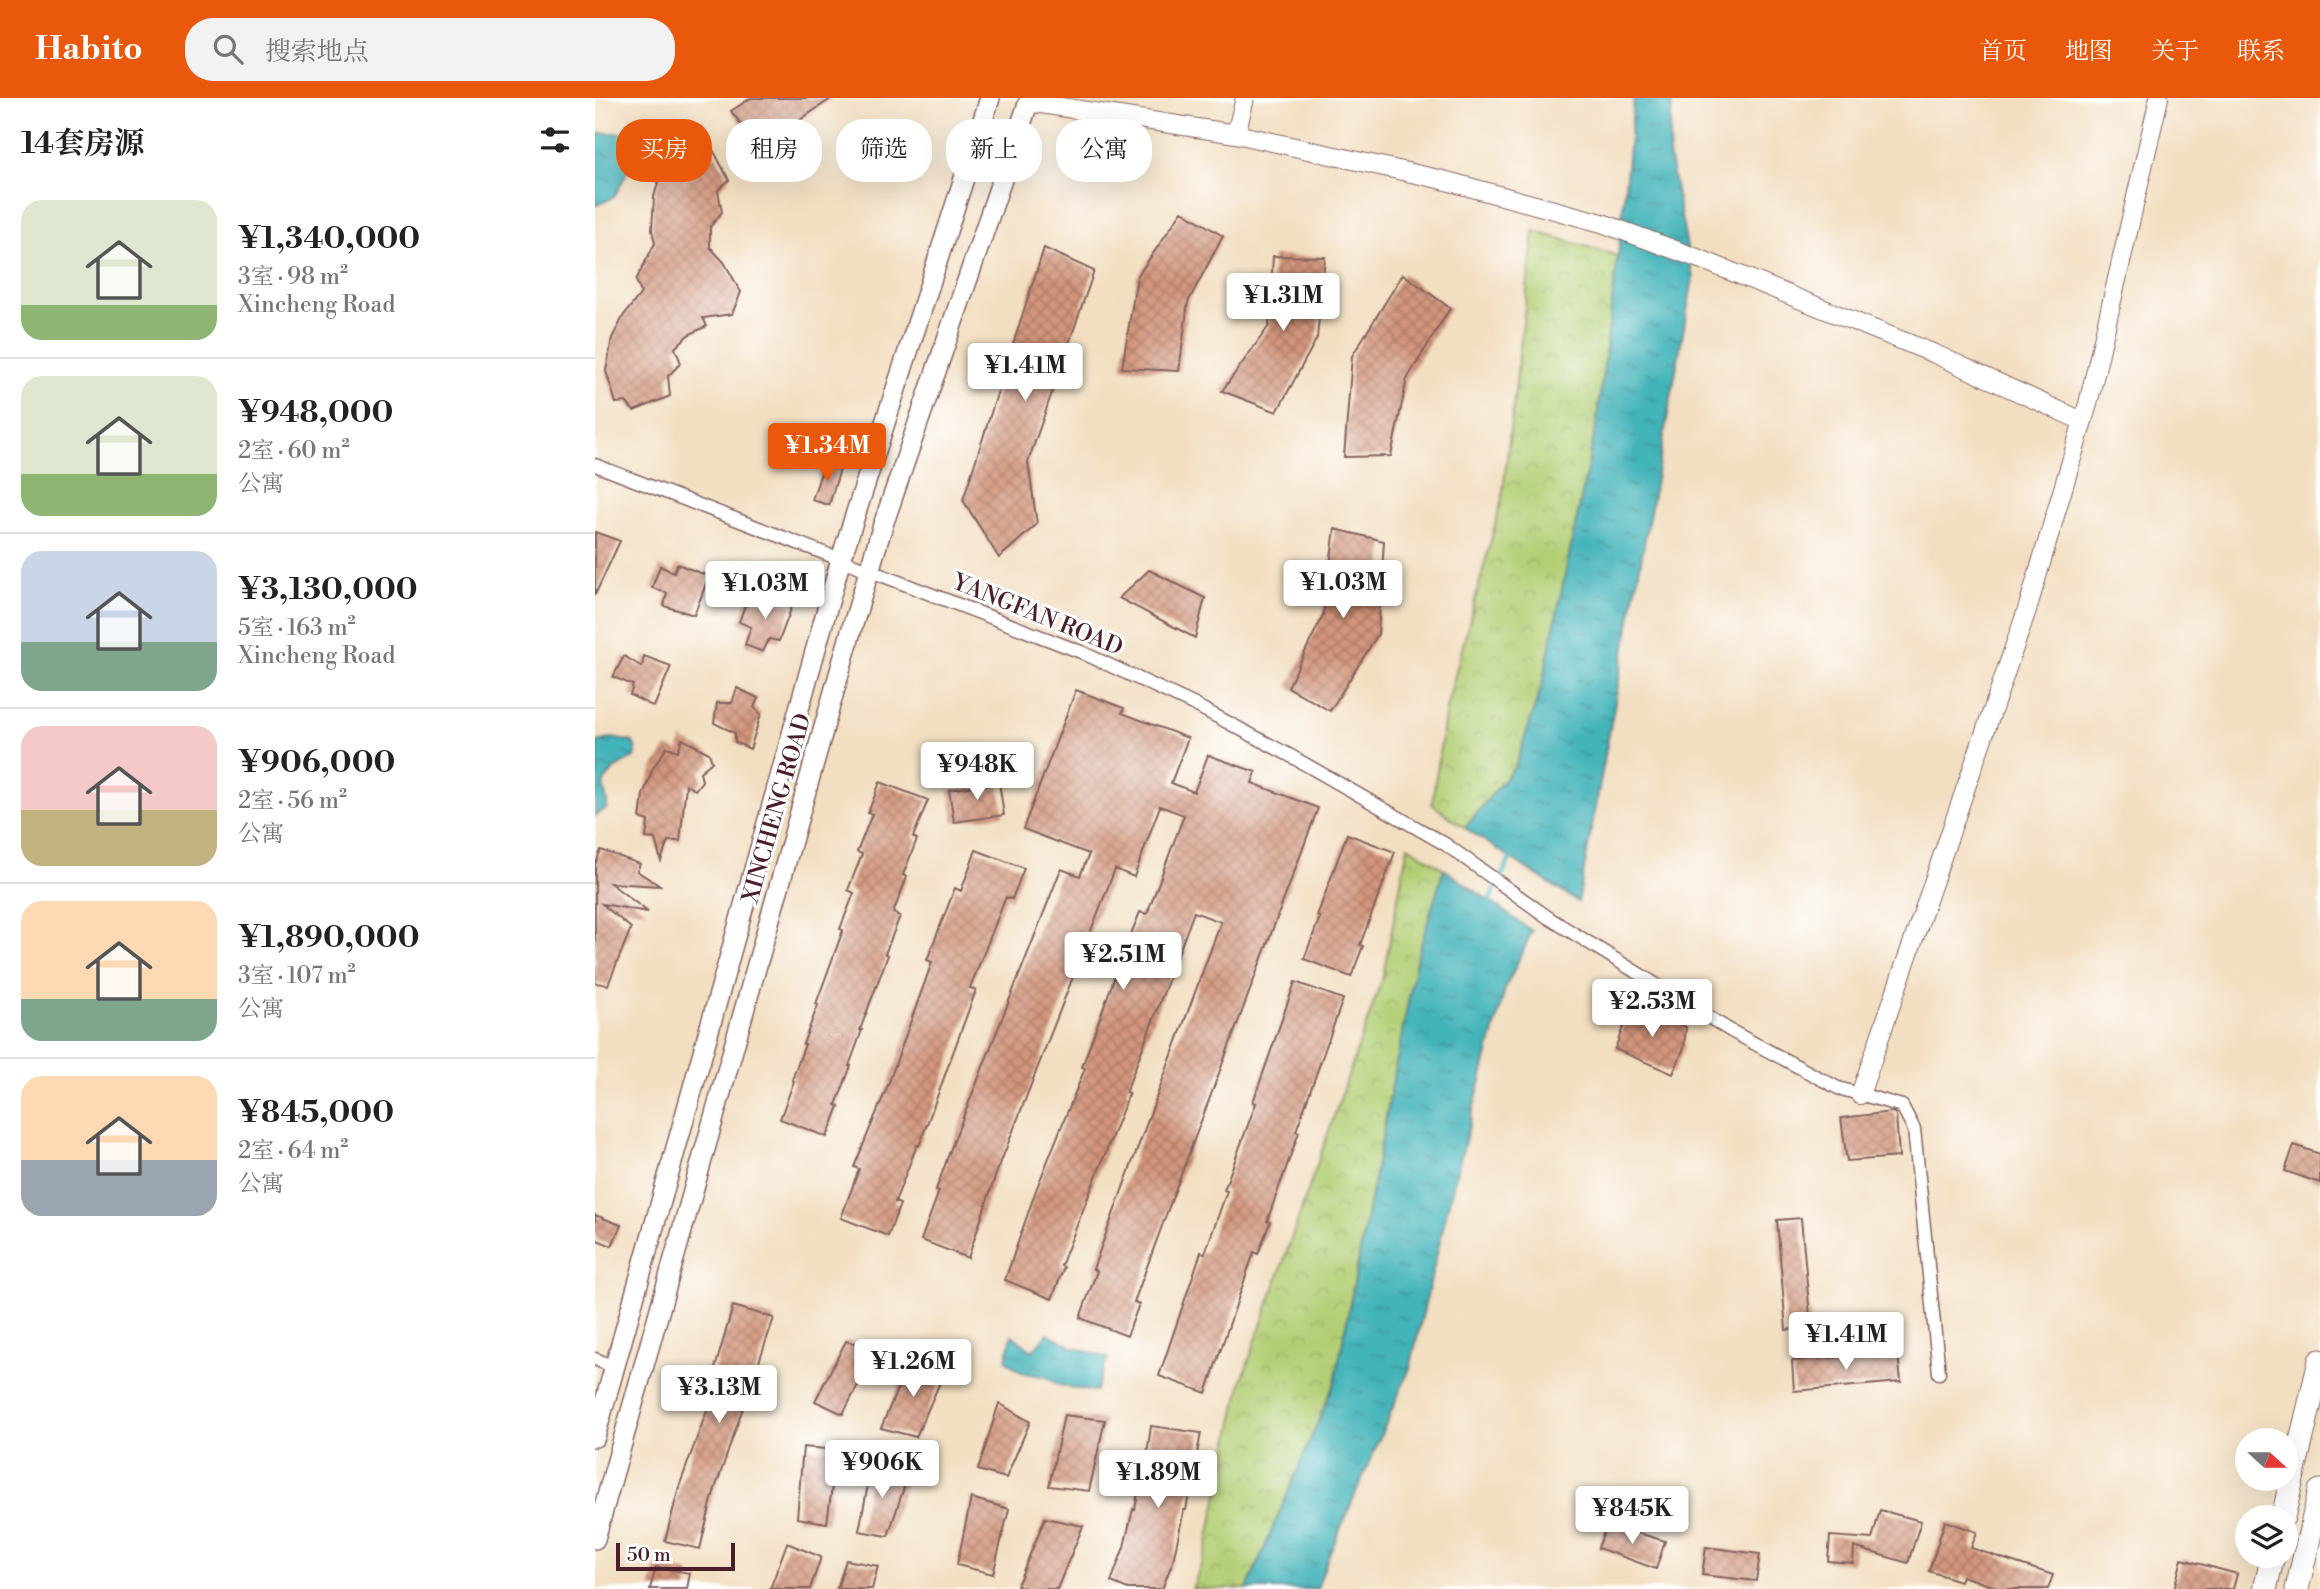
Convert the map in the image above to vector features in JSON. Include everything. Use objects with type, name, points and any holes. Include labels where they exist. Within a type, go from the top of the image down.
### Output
[{"type":"highway","points":[[2286,1505],[2320,1360]]},
{"type":"highway","points":[[2297,1589],[2320,1491]]},
{"type":"highway","points":[[2265,1589],[2270,1568]]},
{"type":"main road","name":"XINCHENG ROAD","points":[[595,1437],[841,559],[990,98]]},
{"type":"main road","name":"XINCHENG ROAD","points":[[595,1539],[844,654],[882,528],[1029,100]]},
{"type":"street","points":[[1236,134],[1245,98]]},
{"type":"street","points":[[1860,1095],[2028,607],[2082,421],[2159,98]]},
{"type":"street","points":[[1029,100],[1236,134],[1443,180],[1602,223],[1705,261],[1935,354],[2082,421]]},
{"type":"street","name":"YANGFAN ROAD","points":[[595,466],[1081,652],[1195,705],[1445,844],[1549,918],[1731,1031],[1838,1088],[1902,1106],[1915,1129],[1939,1373]]},
{"type":"street","points":[[595,1359],[614,1367]]},
{"type":"green space","points":[[1534,231],[1618,256],[1596,427],[1542,685],[1516,765],[1465,828],[1432,804],[1446,709],[1502,499]]},
{"type":"green space","points":[[1408,846],[1444,869],[1416,961],[1335,1382],[1247,1589],[1192,1589],[1206,1552],[1242,1380],[1383,976]]},
{"type":"water","points":[[1634,98],[1672,98],[1669,155],[1693,278],[1578,902],[1465,828],[1516,765],[1542,685],[1596,427],[1618,256]]},
{"type":"water","points":[[595,133],[616,133],[616,182],[622,182],[614,197],[595,206]]},
{"type":"water","points":[[612,738],[633,742],[636,756],[614,769],[603,784],[607,808],[595,816],[597,742]]},
{"type":"water","points":[[1444,869],[1532,931],[1505,989],[1450,1198],[1410,1368],[1328,1557],[1317,1589],[1247,1589],[1335,1382],[1416,961]]},
{"type":"water","points":[[1048,1333],[1073,1347],[1108,1358],[1095,1392],[1059,1385],[1047,1377],[1021,1372],[1006,1360],[1012,1335],[1032,1351]]},
{"type":"building","points":[[751,98],[832,98],[801,119],[737,119],[731,111]]},
{"type":"building","points":[[712,148],[726,174],[727,182],[718,190],[722,212],[710,227],[710,247],[724,262],[741,292],[732,314],[703,318],[707,326],[688,335],[675,348],[681,363],[668,376],[670,396],[634,411],[626,402],[616,403],[606,371],[612,338],[624,315],[641,293],[636,280],[655,243],[652,230],[654,197],[658,182],[712,182]]},
{"type":"building","points":[[1182,211],[1223,236],[1188,302],[1179,371],[1122,368],[1137,277]]},
{"type":"building","points":[[1044,248],[1094,271],[1028,462],[1037,524],[999,558],[963,500]]},
{"type":"building","points":[[1273,256],[1325,257],[1317,338],[1277,412],[1222,391],[1269,326]]},
{"type":"building","points":[[1403,274],[1450,308],[1407,379],[1391,456],[1344,457],[1352,356]]},
{"type":"building","points":[[825,461],[841,466],[829,505],[812,500]]},
{"type":"building","points":[[1335,529],[1384,541],[1378,634],[1330,711],[1288,687],[1323,615]]},
{"type":"building","points":[[595,532],[620,541],[595,595]]},
{"type":"building","points":[[677,564],[709,576],[694,615],[664,606],[667,593],[652,588],[660,566],[674,573]]},
{"type":"building","points":[[1149,570],[1205,598],[1195,638],[1119,598]]},
{"type":"building","points":[[748,597],[769,604],[774,597],[792,606],[779,641],[769,639],[763,652],[745,645],[751,627],[739,622]]},
{"type":"building","points":[[624,656],[642,667],[644,656],[671,666],[654,707],[630,695],[633,685],[613,677]]},
{"type":"building","points":[[737,688],[758,698],[754,707],[761,714],[750,749],[735,742],[735,733],[714,723],[717,703],[732,703]]},
{"type":"building","points":[[1076,690],[1124,708],[1122,713],[1188,738],[1171,783],[1194,792],[1208,755],[1256,772],[1252,783],[1318,808],[1134,1302],[1139,1304],[1127,1336],[1080,1318],[1097,1271],[1093,1269],[1221,922],[1194,912],[1126,1092],[1129,1093],[1061,1266],[1064,1267],[1052,1299],[1005,1280],[1036,1190],[1085,1068],[1082,1067],[1124,951],[1140,912],[1147,914],[1184,815],[1160,806],[1134,877],[1115,869],[995,1177],[968,1258],[921,1240],[951,1148],[1061,869],[1080,876],[1089,854],[1023,829]]},
{"type":"building","points":[[682,739],[709,753],[712,762],[700,772],[702,781],[695,790],[686,785],[680,841],[668,841],[661,861],[655,839],[646,838],[648,821],[640,818],[643,795],[653,768],[667,747],[678,751]]},
{"type":"building","points":[[880,782],[928,800],[913,837],[917,839],[903,875],[907,877],[893,913],[900,916],[885,954],[888,955],[860,1030],[851,1066],[836,1105],[839,1106],[827,1137],[780,1119],[818,1005],[816,1004],[843,930],[840,929],[854,893],[848,890],[862,854],[857,852],[872,814],[868,813]]},
{"type":"building","points":[[999,782],[1004,815],[954,822],[949,790]]},
{"type":"building","points":[[1347,834],[1395,852],[1360,945],[1363,946],[1351,977],[1304,959]]},
{"type":"building","points":[[601,850],[640,864],[637,871],[660,886],[610,883],[648,912],[602,904],[631,928],[608,985],[595,983],[595,865]]},
{"type":"building","points":[[976,850],[1024,868],[1012,899],[1006,897],[970,988],[976,990],[919,1146],[917,1145],[895,1202],[900,1204],[888,1236],[841,1218],[859,1169],[854,1167],[888,1085],[932,962],[927,960],[955,888],[961,891]]},
{"type":"building","points":[[1295,982],[1343,999],[1296,1131],[1299,1132],[1267,1221],[1270,1222],[1258,1254],[1254,1252],[1206,1393],[1159,1376],[1201,1252],[1205,1253],[1227,1191],[1224,1190],[1256,1103],[1253,1102]]},
{"type":"building","points":[[1632,1003],[1686,1027],[1684,1048],[1673,1074],[1615,1049]]},
{"type":"building","points":[[1892,1112],[1896,1114],[1899,1157],[1847,1161],[1841,1118]]},
{"type":"building","points":[[2294,1145],[2320,1154],[2320,1183],[2285,1171]]},
{"type":"building","points":[[595,1215],[621,1225],[612,1246],[595,1239]]},
{"type":"building","points":[[1801,1218],[1811,1327],[1786,1330],[1777,1220]]},
{"type":"building","points":[[733,1306],[774,1318],[713,1495],[700,1549],[665,1541],[679,1487],[720,1374],[714,1372]]},
{"type":"building","points":[[846,1341],[877,1349],[843,1414],[815,1401]]},
{"type":"building","points":[[1898,1353],[1901,1382],[1794,1391],[1792,1361]]},
{"type":"building","points":[[910,1358],[944,1373],[916,1437],[881,1428]]},
{"type":"building","points":[[999,1403],[1030,1422],[1006,1478],[978,1470]]},
{"type":"building","points":[[1064,1415],[1105,1420],[1089,1491],[1049,1486]]},
{"type":"building","points":[[1151,1426],[1201,1433],[1186,1510],[1173,1561],[1162,1589],[1128,1589],[1111,1582],[1124,1547],[1133,1509],[1135,1510],[1142,1469],[1145,1469]]},
{"type":"building","points":[[803,1447],[837,1450],[827,1523],[797,1518]]},
{"type":"building","points":[[872,1464],[908,1475],[888,1536],[859,1531]]},
{"type":"building","points":[[971,1498],[1009,1509],[993,1574],[957,1565]]},
{"type":"building","points":[[1880,1510],[1921,1521],[1908,1563],[1854,1547],[1853,1563],[1828,1561],[1830,1536],[1872,1539]]},
{"type":"building","points":[[1045,1518],[1083,1526],[1057,1589],[1017,1586]]},
{"type":"building","points":[[1945,1521],[1977,1532],[1971,1548],[2053,1575],[2048,1589],[2001,1589],[1962,1576],[1960,1581],[1929,1571]]},
{"type":"building","points":[[1607,1524],[1665,1541],[1656,1569],[1598,1548]]},
{"type":"building","points":[[787,1543],[821,1557],[810,1589],[770,1589]]},
{"type":"building","points":[[1706,1547],[1760,1554],[1756,1581],[1702,1575]]},
{"type":"building","points":[[2182,1559],[2237,1574],[2233,1589],[2174,1589]]},
{"type":"building","points":[[846,1560],[878,1566],[872,1589],[837,1589]]},
{"type":"building","points":[[656,1567],[690,1573],[687,1589],[650,1589]]},
{"type":"waterway","points":[[1487,905],[1513,853]]}]
